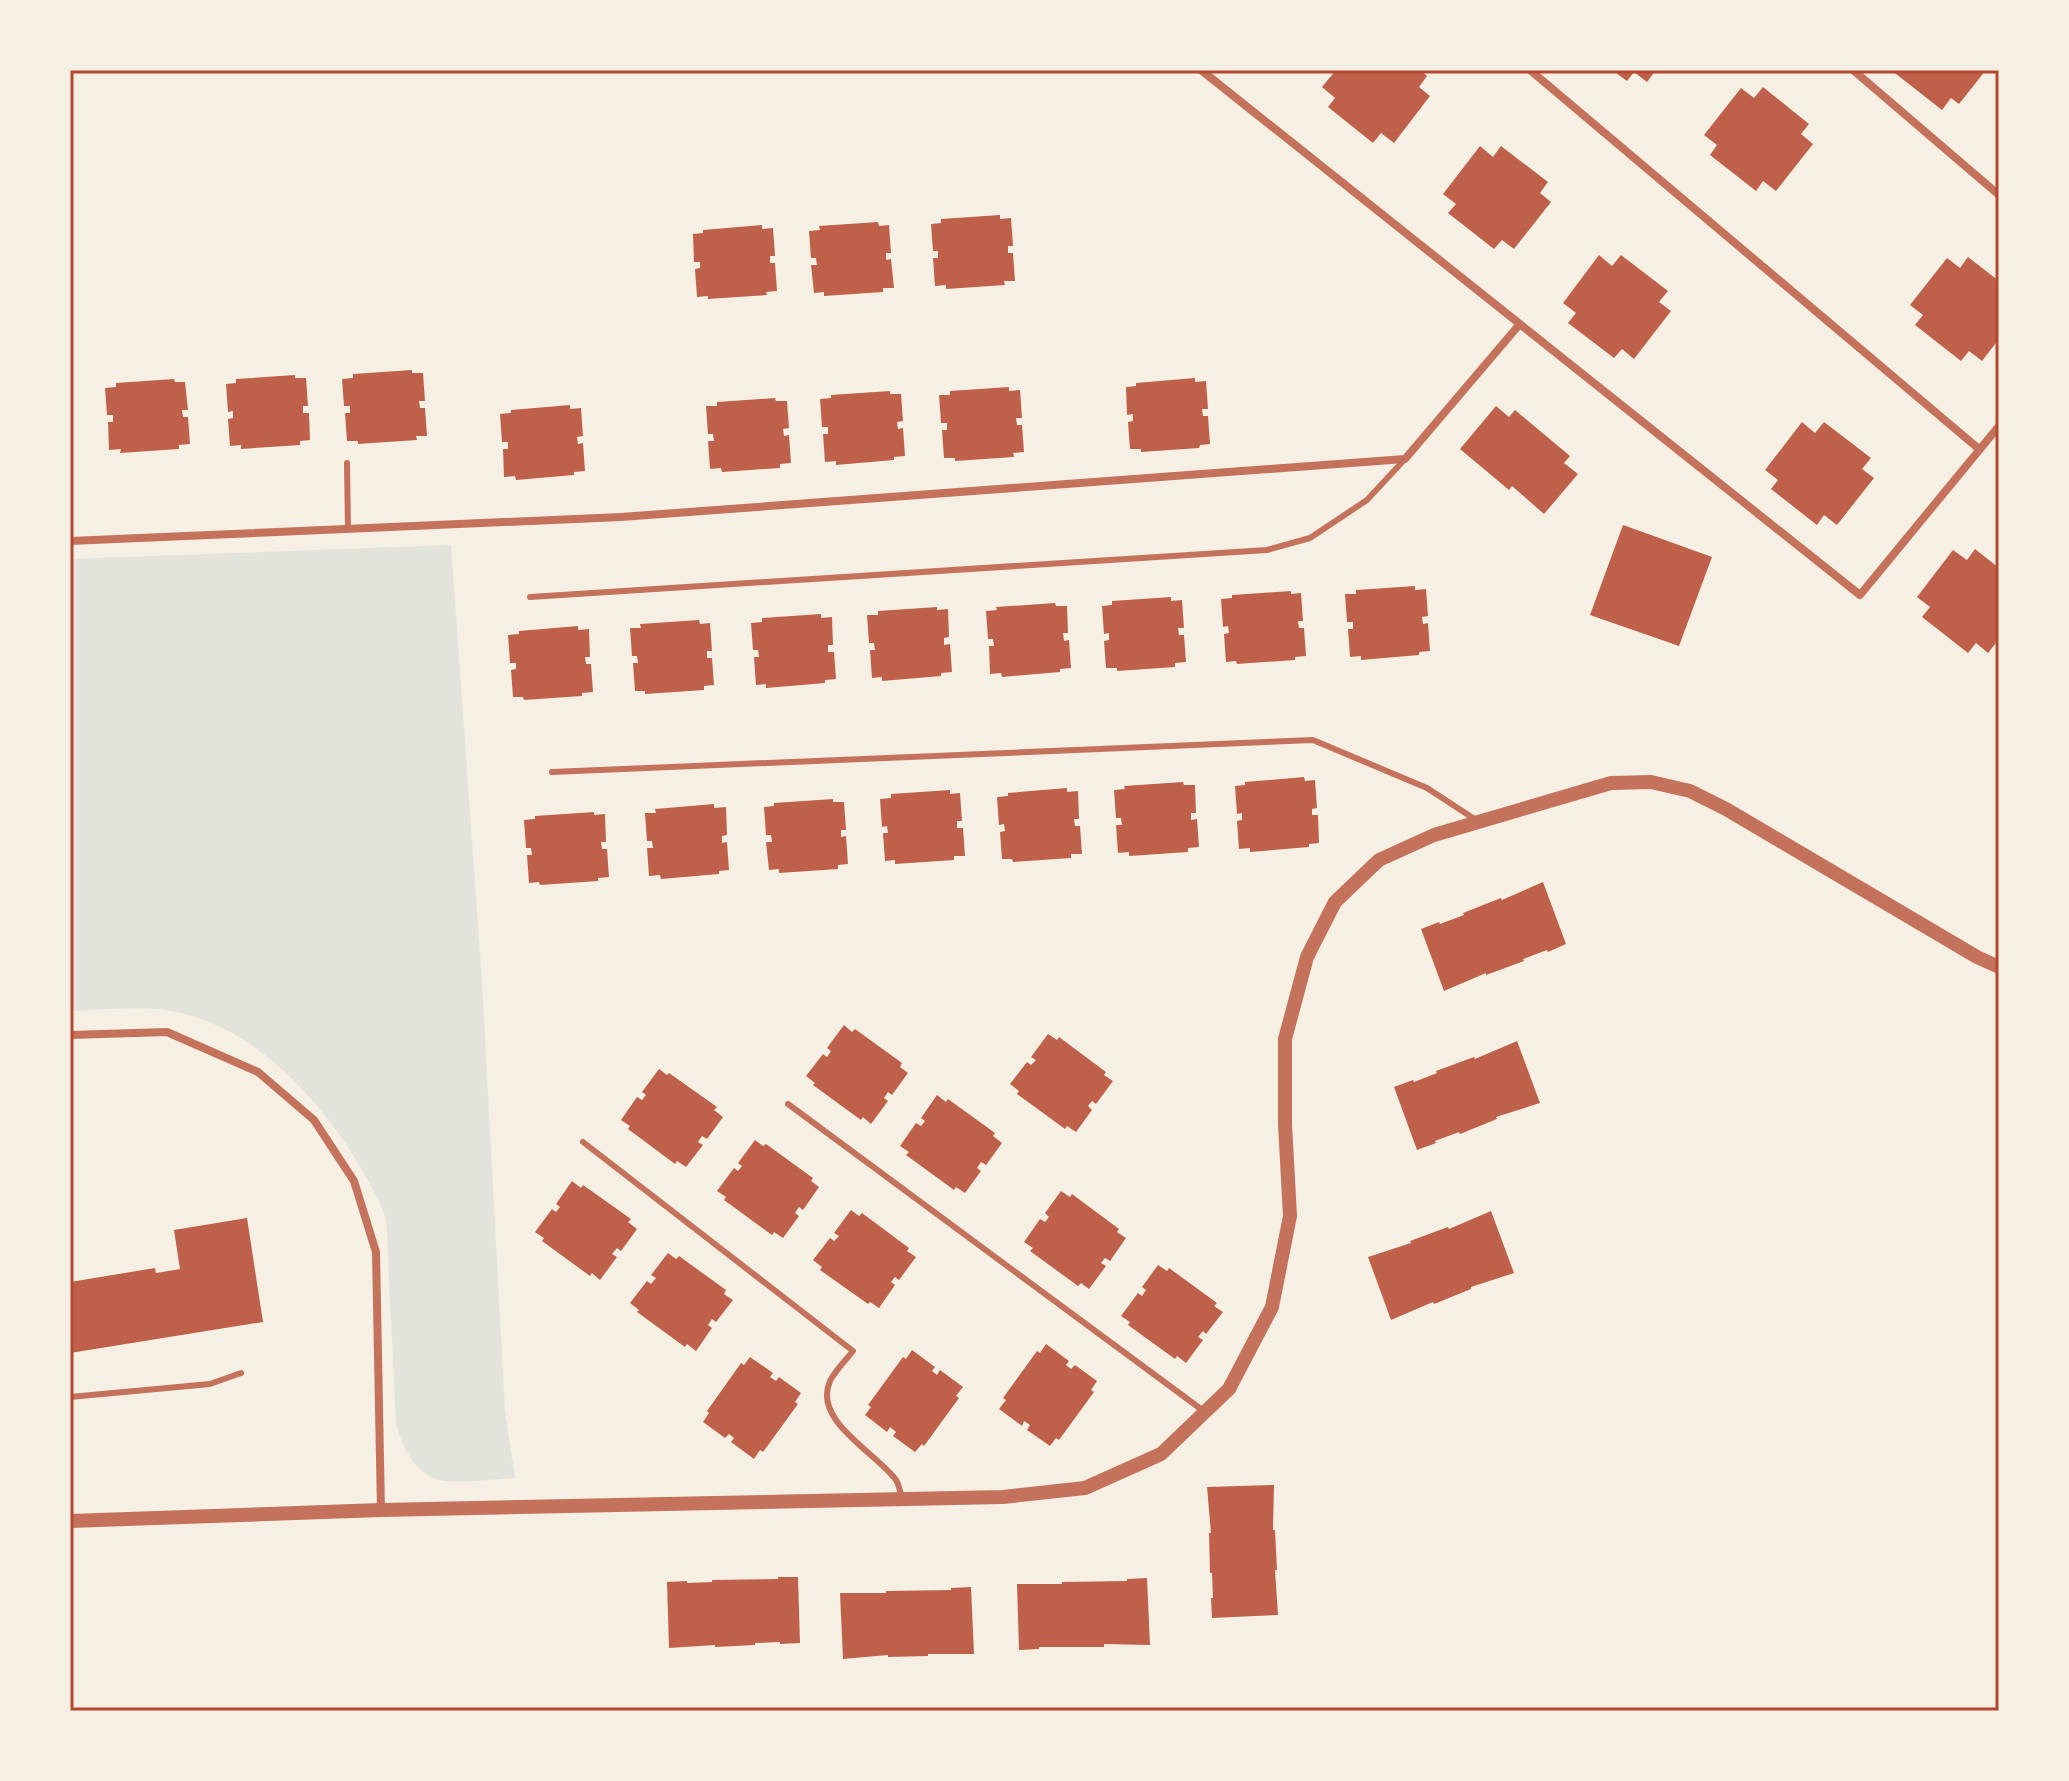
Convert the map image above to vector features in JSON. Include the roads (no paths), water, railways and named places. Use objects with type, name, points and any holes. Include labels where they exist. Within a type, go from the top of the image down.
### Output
[{"type":"street","points":[[1201,70],[1860,595],[1999,426]]},
{"type":"street","points":[[1530,70],[1979,449]]},
{"type":"street","points":[[1853,70],[1999,195]]},
{"type":"street","points":[[70,541],[621,517],[1405,459],[1519,325]]},
{"type":"street","points":[[70,1521],[381,1510],[1003,1497],[1085,1488],[1161,1454],[1229,1389],[1272,1307],[1290,1216],[1285,1124],[1285,1039],[1307,957],[1335,902],[1379,860],[1434,835],[1611,783],[1651,782],[1690,791],[1999,967]]},
{"type":"street","points":[[70,1035],[167,1032],[258,1072],[314,1120],[354,1181],[376,1252],[381,1510]]},
{"type":"lane","points":[[530,597],[1267,550],[1310,538],[1367,500],[1405,459]]},
{"type":"lane","points":[[347,463],[348,529]]},
{"type":"lane","points":[[552,772],[1313,740],[1427,788],[1479,822]]},
{"type":"lane","points":[[788,1104],[1205,1412]]},
{"type":"lane","points":[[583,1142],[853,1351],[830,1381],[831,1411],[839,1426],[889,1471],[898,1483],[902,1499]]},
{"type":"lane","points":[[70,1397],[210,1384],[241,1373]]}]
